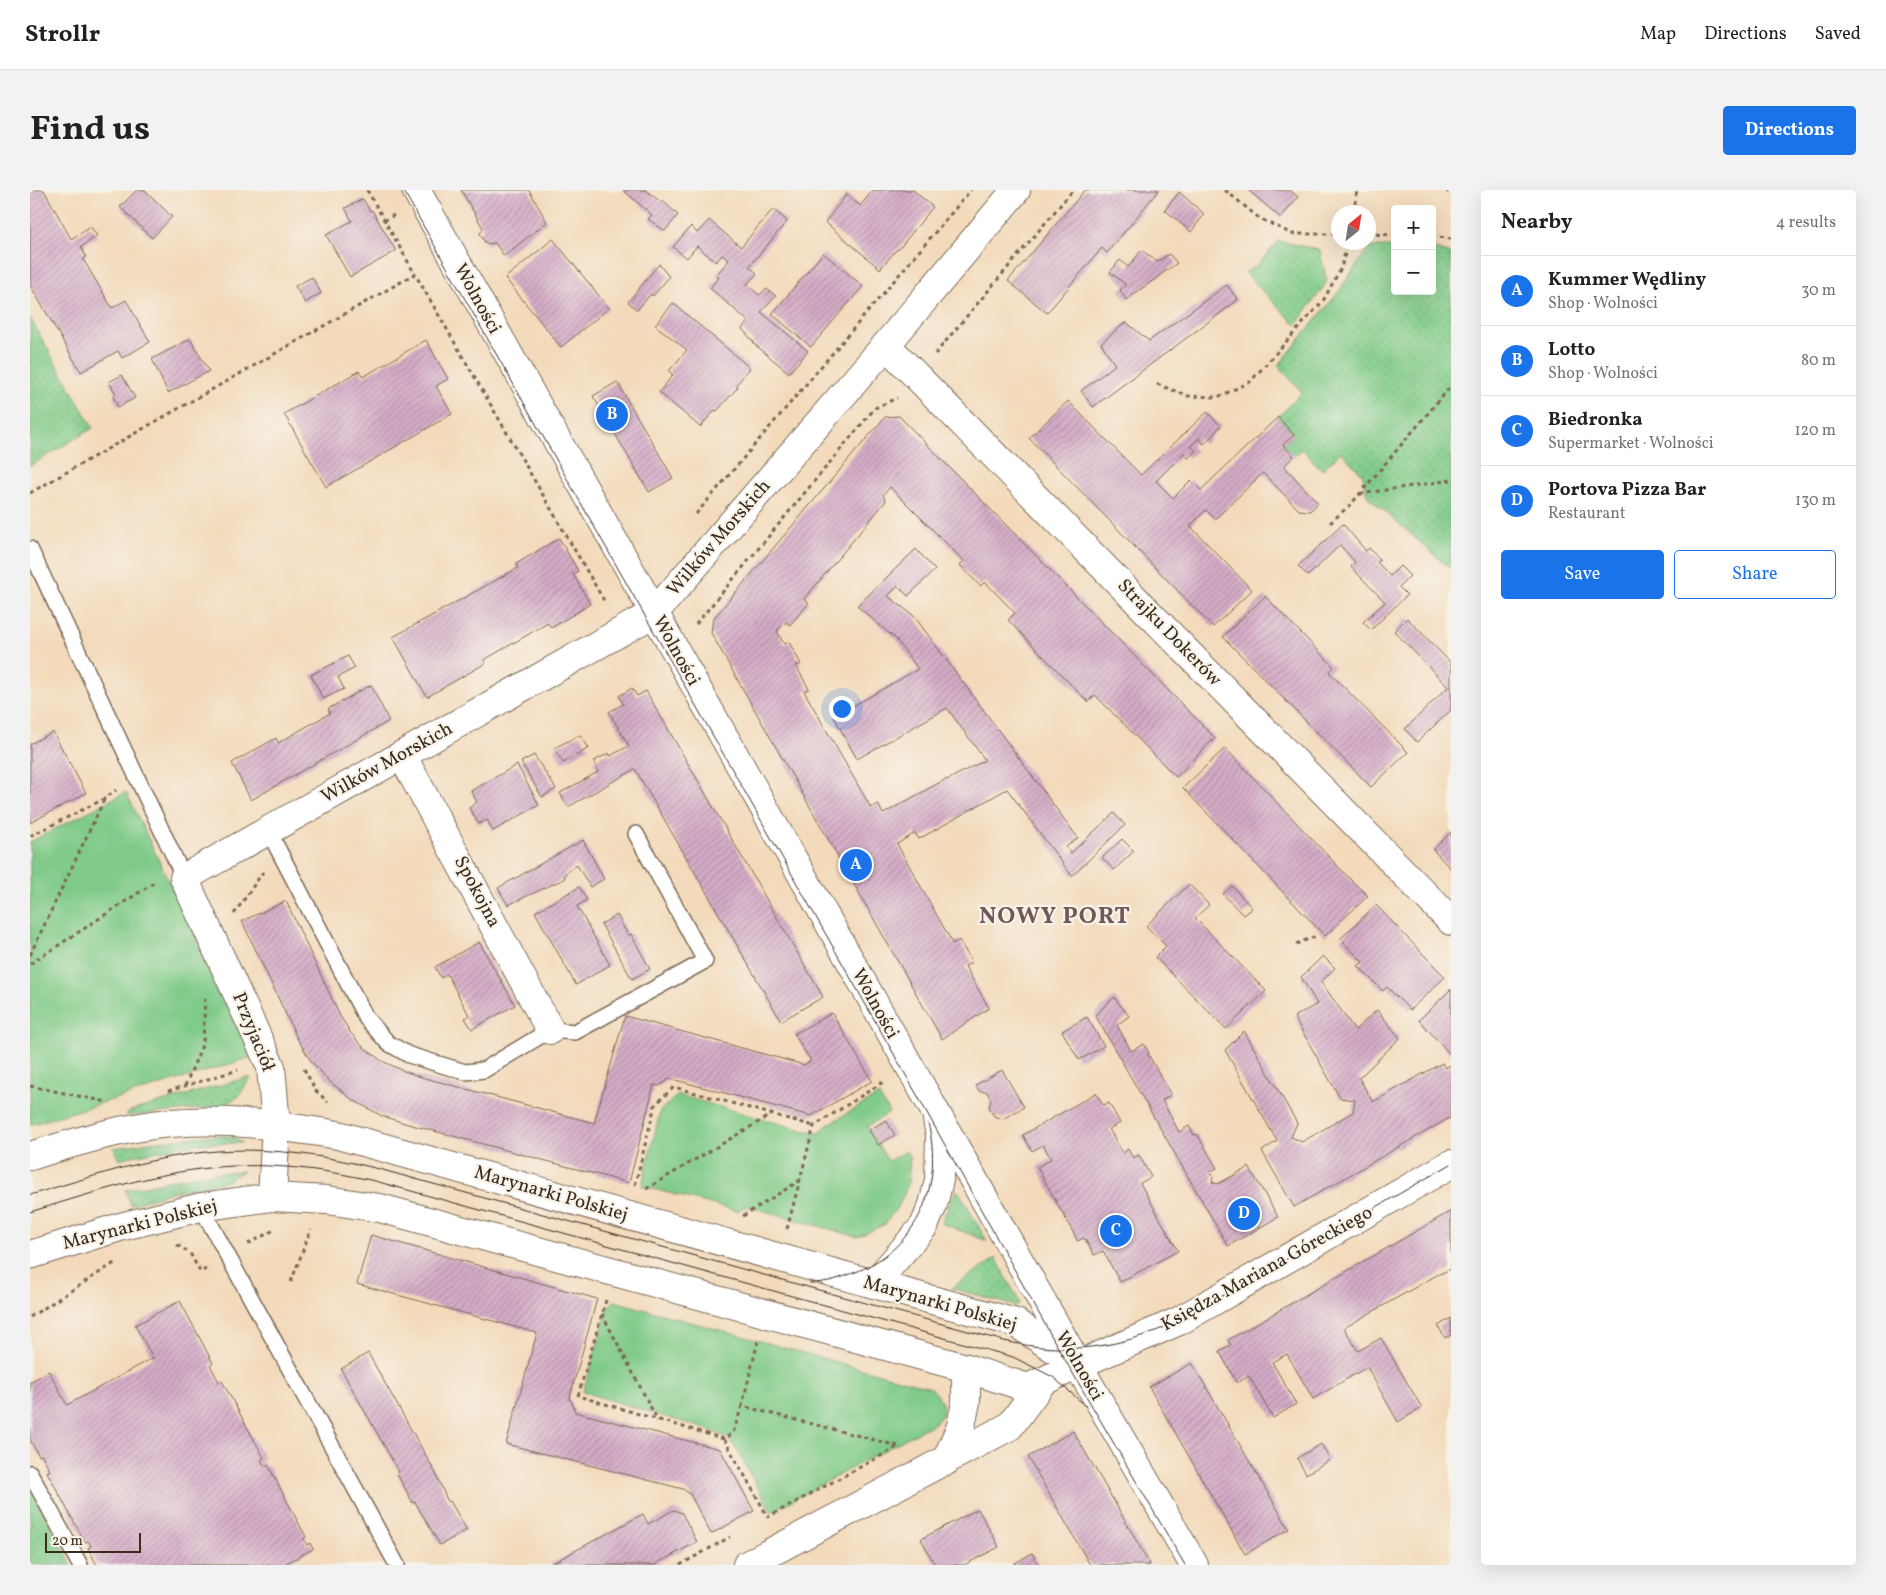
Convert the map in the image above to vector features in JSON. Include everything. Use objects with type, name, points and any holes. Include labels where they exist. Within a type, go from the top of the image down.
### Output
[{"type":"street","name":"Wolności","points":[[416,190],[1078,1365],[1194,1565]]},
{"type":"street","name":"Wilków Morskich","points":[[172,878],[268,830],[654,613],[886,346],[1016,190]]},
{"type":"street","name":"Strajku Dokerów","points":[[886,346],[1451,921]]},
{"type":"street","name":"Spokojna","points":[[402,755],[550,1030]]},
{"type":"street","name":"Przyjaciół","points":[[172,878],[271,1067],[276,1125],[272,1197]]},
{"type":"street","name":"Wolności","points":[[874,1284],[924,1226],[933,1205],[939,1180],[940,1136],[936,1113]]},
{"type":"street","name":"Marynarki Polskiej","points":[[30,1156],[106,1134],[170,1123],[228,1121],[276,1125],[338,1135],[1016,1323],[1078,1365]]},
{"type":"street","name":"Księdza Mariana Góreckiego","points":[[1078,1365],[1179,1321],[1451,1164]]},
{"type":"street","name":"Marynarki Polskiej","points":[[30,1255],[120,1227],[201,1207],[272,1197],[327,1200],[380,1208],[966,1368],[1028,1388],[1078,1365]]},
{"type":"street","points":[[946,1460],[960,1426],[966,1402],[966,1368]]},
{"type":"street","points":[[747,1565],[1010,1426],[1043,1381]]},
{"type":"lane","points":[[30,549],[172,878]]},
{"type":"lane","points":[[268,830],[366,1018],[388,1042],[409,1055],[465,1072],[484,1070],[550,1030],[575,1032],[705,961],[636,834]]},
{"type":"lane","points":[[201,1207],[397,1565]]},
{"type":"lane","points":[[30,1473],[80,1565]]},
{"type":"path","points":[[367,190],[621,631]]},
{"type":"path","points":[[690,521],[971,190]]},
{"type":"path","points":[[936,353],[1073,190]]},
{"type":"path","points":[[1225,190],[1258,218],[1292,234],[1331,234]]},
{"type":"path","points":[[1355,205],[1357,190]]},
{"type":"path","points":[[1446,190],[1451,194]]},
{"type":"path","points":[[1376,234],[1391,235]]},
{"type":"path","points":[[1436,237],[1451,239]]},
{"type":"path","points":[[1157,384],[1188,396],[1218,397],[1250,382],[1323,301],[1341,268],[1346,250]]},
{"type":"path","points":[[30,493],[414,274]]},
{"type":"path","points":[[1330,523],[1359,494],[1451,386]]},
{"type":"path","points":[[696,624],[875,408],[899,396]]},
{"type":"path","points":[[1359,494],[1451,480]]},
{"type":"path","points":[[30,836],[104,799],[30,955]]},
{"type":"path","points":[[229,920],[267,866]]},
{"type":"path","points":[[30,964],[172,878]]},
{"type":"path","points":[[1296,944],[1316,936]]},
{"type":"path","points":[[185,1086],[203,1043],[205,997]]},
{"type":"path","points":[[167,1091],[246,1067]]},
{"type":"path","points":[[303,1068],[316,1091],[335,1108]]},
{"type":"path","points":[[786,1232],[814,1126],[883,1082]]},
{"type":"path","points":[[30,1086],[113,1103]]},
{"type":"path","points":[[634,1191],[656,1105],[674,1087],[814,1126]]},
{"type":"path","points":[[639,1193],[772,1114]]},
{"type":"path","points":[[738,1219],[800,1181]]},
{"type":"path","points":[[292,1282],[312,1226]]},
{"type":"path","points":[[172,1244],[178,1245],[190,1253],[200,1272],[227,1255],[280,1228]]},
{"type":"path","points":[[30,1317],[122,1258]]},
{"type":"path","points":[[608,1292],[578,1396],[724,1439],[768,1517]]},
{"type":"path","points":[[602,1313],[658,1420]]},
{"type":"path","points":[[724,1439],[733,1433],[742,1406],[760,1333]]},
{"type":"path","points":[[742,1406],[899,1446],[759,1521]]},
{"type":"path","points":[[680,1565],[734,1535]]},
{"type":"green space","points":[[1279,241],[1320,250],[1327,282],[1296,325],[1245,273],[1258,264]]},
{"type":"green space","points":[[1376,247],[1391,247],[1391,295],[1436,295],[1436,249],[1451,254],[1451,569],[1367,496],[1363,475],[1341,452],[1322,470],[1302,449],[1294,456],[1283,445],[1294,435],[1278,417],[1302,392],[1278,366],[1336,295],[1367,250],[1376,250]]},
{"type":"green space","points":[[30,318],[93,428],[30,466]]},
{"type":"green space","points":[[126,792],[253,1057],[30,1125],[30,842]]},
{"type":"green space","points":[[245,1078],[251,1078],[238,1097],[220,1107],[126,1115],[130,1111]]},
{"type":"green space","points":[[678,1095],[802,1130],[820,1133],[827,1125],[879,1095],[889,1113],[867,1127],[888,1161],[906,1151],[910,1157],[908,1185],[899,1205],[885,1224],[858,1237],[746,1206],[737,1211],[642,1186],[660,1111]]},
{"type":"green space","points":[[214,1135],[233,1137],[242,1143],[195,1144],[118,1159],[114,1148],[150,1142]]},
{"type":"green space","points":[[243,1171],[227,1181],[172,1192],[131,1205],[125,1190],[197,1175]]},
{"type":"green space","points":[[956,1190],[959,1192],[987,1241],[941,1223]]},
{"type":"green space","points":[[996,1258],[1019,1304],[1015,1306],[951,1288]]},
{"type":"green space","points":[[614,1301],[931,1388],[942,1404],[942,1413],[936,1422],[771,1512],[737,1450],[728,1438],[709,1430],[583,1392],[609,1306]]},
{"type":"green space","points":[[30,1486],[72,1565],[30,1565]]},
{"type":"building","points":[[30,190],[44,190],[71,239],[91,227],[97,236],[81,247],[86,257],[83,259],[112,308],[126,300],[150,342],[122,358],[118,351],[81,372],[30,285]]},
{"type":"building","points":[[137,190],[145,190],[172,217],[152,238],[120,207]]},
{"type":"building","points":[[461,190],[529,190],[547,222],[504,256],[495,243],[486,244],[480,234],[483,228]]},
{"type":"building","points":[[623,190],[646,190],[662,203],[663,201],[678,215],[665,231],[648,219],[652,215]]},
{"type":"building","points":[[873,190],[913,190],[933,207],[880,269],[825,222],[847,194],[860,206]]},
{"type":"building","points":[[1085,190],[1159,190],[1107,253],[1102,248],[1047,313],[1008,281]]},
{"type":"building","points":[[1248,190],[1290,190],[1298,197],[1281,218]]},
{"type":"building","points":[[1179,192],[1203,213],[1203,216],[1191,232],[1165,210]]},
{"type":"building","points":[[363,199],[370,211],[372,210],[396,251],[350,277],[326,235],[352,221],[345,208]]},
{"type":"building","points":[[773,209],[787,221],[749,267],[757,273],[747,284],[759,295],[767,289],[776,296],[761,312],[808,351],[789,373],[753,343],[742,329],[748,321],[710,288],[719,277],[716,275],[729,260],[722,255],[716,262],[697,246],[687,258],[673,247],[691,226],[697,233],[709,220],[741,247]]},
{"type":"building","points":[[553,239],[609,308],[561,347],[505,278]]},
{"type":"building","points":[[1142,250],[1157,262],[1169,254],[1177,263],[1126,300],[1120,290],[1126,285],[1110,272],[1120,260],[1128,267]]},
{"type":"building","points":[[823,253],[863,286],[811,347],[772,314]]},
{"type":"building","points":[[659,264],[669,277],[653,296],[651,294],[637,310],[628,302]]},
{"type":"building","points":[[312,277],[321,293],[305,303],[295,286]]},
{"type":"building","points":[[1227,285],[1238,300],[1093,407],[1081,391],[1115,365],[1101,343],[1126,322],[1149,341]]},
{"type":"building","points":[[673,303],[750,368],[736,385],[738,387],[700,427],[659,392],[673,375],[669,371],[687,350],[655,325]]},
{"type":"building","points":[[190,339],[209,371],[168,393],[152,359]]},
{"type":"building","points":[[426,340],[448,379],[436,386],[452,414],[326,487],[284,414],[359,371],[363,377]]},
{"type":"building","points":[[122,375],[135,398],[118,407],[113,396],[116,394],[109,382]]},
{"type":"building","points":[[617,382],[673,478],[649,492],[593,396]]},
{"type":"building","points":[[1068,401],[1141,475],[1207,412],[1221,426],[1204,444],[1199,438],[1191,446],[1196,451],[1188,458],[1184,453],[1156,481],[1173,498],[1191,480],[1201,490],[1278,417],[1294,435],[1283,445],[1294,456],[1284,466],[1318,503],[1310,511],[1299,510],[1263,473],[1215,519],[1206,510],[1190,526],[1252,590],[1213,627],[1029,438]]},
{"type":"building","points":[[899,416],[1215,738],[1176,777],[1095,695],[1088,702],[1008,620],[1015,613],[985,582],[980,586],[960,565],[964,561],[890,487],[883,495],[886,501],[804,599],[809,603],[790,625],[786,622],[777,631],[784,644],[789,642],[801,664],[796,666],[809,689],[804,691],[871,808],[878,804],[883,814],[985,760],[947,708],[857,759],[834,717],[918,669],[896,639],[857,606],[916,549],[935,570],[908,596],[898,586],[888,596],[914,616],[1078,838],[1066,847],[1071,853],[1114,813],[1125,825],[1072,876],[1007,789],[919,839],[915,833],[897,844],[953,944],[959,940],[972,962],[965,966],[989,1008],[942,1039],[711,633],[713,619],[885,417]]},
{"type":"building","points":[[1343,524],[1366,551],[1369,548],[1380,560],[1377,562],[1390,576],[1400,566],[1410,576],[1399,587],[1407,595],[1371,630],[1363,622],[1385,602],[1351,567],[1355,562],[1340,545],[1308,576],[1298,566]]},
{"type":"building","points":[[559,538],[578,571],[573,574],[590,604],[551,628],[548,623],[484,660],[486,663],[427,697],[393,637],[518,568],[516,564]]},
{"type":"building","points":[[1265,596],[1334,667],[1329,672],[1408,752],[1371,787],[1223,637]]},
{"type":"building","points":[[1407,618],[1451,663],[1451,710],[1417,742],[1405,729],[1448,687],[1394,631]]},
{"type":"building","points":[[348,656],[355,668],[338,677],[344,689],[323,699],[311,675]]},
{"type":"building","points":[[371,685],[389,721],[251,800],[232,763],[276,738],[278,743],[330,713],[328,709]]},
{"type":"building","points":[[632,688],[637,696],[646,691],[823,997],[781,1021],[635,769],[568,807],[560,793],[598,772],[594,761],[609,753],[610,756],[629,746],[609,712],[623,704],[619,696]]},
{"type":"building","points":[[53,732],[86,793],[30,823],[30,744]]},
{"type":"building","points":[[580,735],[589,748],[563,763],[554,748]]},
{"type":"building","points":[[1225,748],[1368,896],[1325,936],[1183,788]]},
{"type":"building","points":[[534,755],[556,789],[542,797],[521,762]]},
{"type":"building","points":[[517,765],[539,805],[493,831],[487,820],[479,824],[469,808],[477,802],[471,791]]},
{"type":"building","points":[[1451,832],[1451,869],[1433,850]]},
{"type":"building","points":[[1122,839],[1134,851],[1114,870],[1102,858]]},
{"type":"building","points":[[583,840],[604,879],[590,887],[577,865],[565,874],[564,879],[508,905],[498,888]]},
{"type":"building","points":[[1189,884],[1209,905],[1195,918],[1266,991],[1226,1029],[1155,957],[1166,946],[1146,926]]},
{"type":"building","points":[[1232,886],[1252,908],[1243,915],[1223,894]]},
{"type":"building","points":[[579,887],[587,900],[577,906],[610,965],[576,985],[535,912]]},
{"type":"building","points":[[286,901],[340,1016],[350,1032],[362,1046],[382,1061],[421,1077],[594,1123],[625,1016],[804,1065],[811,1061],[794,1034],[832,1013],[872,1081],[811,1116],[668,1078],[667,1081],[659,1086],[654,1085],[629,1183],[408,1124],[382,1116],[353,1100],[329,1081],[311,1061],[297,1038],[242,921]]},
{"type":"building","points":[[1376,905],[1445,977],[1410,1010],[1387,987],[1383,991],[1358,966],[1363,962],[1340,939]]},
{"type":"building","points":[[617,915],[628,935],[631,934],[650,969],[632,979],[601,924]]},
{"type":"building","points":[[479,942],[515,1005],[472,1029],[465,1018],[469,1015],[447,974],[441,978],[435,967]]},
{"type":"building","points":[[1323,956],[1335,968],[1321,982],[1355,1030],[1377,1010],[1400,1038],[1359,1078],[1373,1102],[1442,1063],[1445,1068],[1451,1065],[1451,1117],[1294,1207],[1262,1151],[1277,1141],[1225,1050],[1244,1031],[1297,1123],[1291,1137],[1302,1142],[1353,1112],[1355,1100],[1340,1098],[1294,1017],[1317,1004],[1301,977]]},
{"type":"building","points":[[1451,989],[1451,1052],[1449,1053],[1419,1020]]},
{"type":"building","points":[[1114,997],[1129,1016],[1117,1025],[1131,1051],[1144,1044],[1171,1095],[1162,1100],[1179,1132],[1189,1126],[1194,1135],[1197,1134],[1217,1168],[1210,1172],[1213,1177],[1212,1182],[1218,1184],[1249,1167],[1278,1217],[1228,1246],[1095,1015]]},
{"type":"building","points":[[1087,1017],[1104,1046],[1079,1060],[1062,1031]]},
{"type":"building","points":[[1002,1070],[1024,1107],[1003,1119],[994,1116],[989,1108],[991,1100],[987,1092],[979,1091],[976,1085]]},
{"type":"building","points":[[1096,1093],[1103,1105],[1109,1103],[1120,1123],[1109,1129],[1123,1153],[1128,1149],[1133,1158],[1139,1155],[1151,1177],[1140,1183],[1178,1251],[1120,1282],[1103,1251],[1094,1255],[1085,1239],[1083,1238],[1078,1241],[1037,1167],[1051,1159],[1043,1145],[1032,1151],[1023,1135]]},
{"type":"building","points":[[886,1120],[895,1135],[878,1145],[869,1130]]},
{"type":"building","points":[[1451,1211],[1451,1269],[1437,1275],[1344,1328],[1358,1351],[1381,1338],[1422,1408],[1398,1422],[1367,1367],[1313,1399],[1287,1354],[1272,1362],[1296,1404],[1273,1418],[1249,1376],[1237,1383],[1219,1351],[1231,1345],[1228,1340]]},
{"type":"building","points":[[371,1235],[597,1299],[569,1400],[571,1400],[575,1412],[720,1449],[754,1511],[711,1534],[690,1494],[683,1489],[506,1444],[537,1333],[357,1284]]},
{"type":"building","points":[[180,1301],[213,1363],[210,1365],[219,1382],[222,1381],[264,1458],[261,1460],[265,1466],[268,1465],[306,1537],[304,1539],[307,1545],[310,1543],[313,1549],[283,1565],[97,1565],[88,1548],[91,1546],[88,1541],[85,1542],[47,1472],[50,1471],[42,1455],[39,1456],[30,1440],[30,1382],[49,1371],[67,1405],[153,1358],[135,1325]]},
{"type":"building","points":[[1451,1318],[1451,1335],[1445,1338],[1438,1326]]},
{"type":"building","points":[[368,1353],[435,1472],[448,1502],[450,1501],[467,1530],[440,1545],[415,1502],[413,1503],[397,1474],[399,1472],[341,1369]]},
{"type":"building","points":[[1192,1363],[1289,1529],[1245,1554],[1149,1387]]},
{"type":"building","points":[[1073,1431],[1150,1565],[1090,1565],[1028,1457]]},
{"type":"building","points":[[1321,1444],[1330,1460],[1306,1474],[1297,1458]]},
{"type":"building","points":[[978,1509],[999,1547],[964,1565],[935,1565],[921,1539]]},
{"type":"building","points":[[674,1510],[682,1513],[697,1542],[654,1565],[549,1565],[643,1514],[648,1524]]},
{"type":"building","points":[[1032,1553],[1039,1565],[1012,1565]]},
{"type":"tram line","points":[[403,190],[916,1093],[1061,1353],[1185,1565]]},
{"type":"tram line","points":[[810,1283],[840,1278],[879,1260],[911,1230],[922,1211],[929,1190],[932,1169],[932,1146],[928,1123]]},
{"type":"tram line","points":[[30,1195],[117,1169],[184,1155],[228,1150],[250,1150],[315,1156],[379,1169],[1004,1341],[1050,1348],[1072,1348],[1093,1347],[1135,1338],[1179,1321],[1451,1164]]},
{"type":"tram line","points":[[30,1212],[135,1181],[200,1169],[266,1166],[310,1169],[354,1176],[1013,1357],[1053,1377],[1087,1407]]},
{"type":"place","name":"Lotto","points":[[612,415]]},
{"type":"place","name":"Kummer Wędliny","points":[[856,865]]},
{"type":"place","name":"Portova Pizza Bar","points":[[1244,1214]]},
{"type":"place","name":"Biedronka","points":[[1116,1231]]},
{"type":"district","name":"NOWY PORT","points":[[1055,917]]}]
